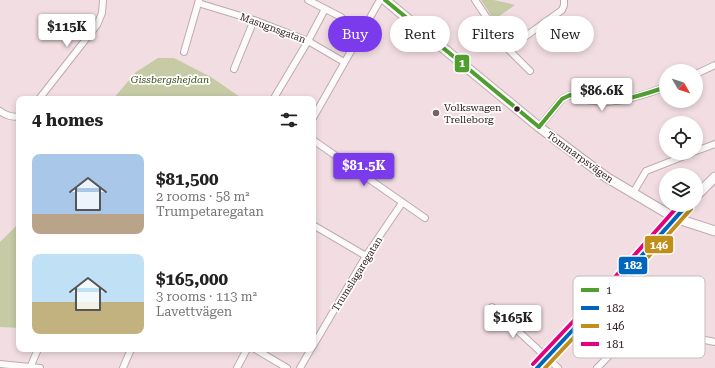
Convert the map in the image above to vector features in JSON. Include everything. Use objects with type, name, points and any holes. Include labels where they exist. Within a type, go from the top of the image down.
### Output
[{"type":"street","points":[[41,96],[97,25],[102,14],[103,0]]},
{"type":"street","points":[[308,0],[338,16]]},
{"type":"street","points":[[316,113],[380,0]]},
{"type":"street","name":"Tommarpsvägen","points":[[385,0],[539,128],[606,177],[675,218],[715,231]]},
{"type":"street","points":[[475,0],[486,16]]},
{"type":"street","points":[[528,35],[562,10],[564,0]]},
{"type":"street","points":[[184,52],[198,1]]},
{"type":"street","name":"Masugnsgatan","points":[[198,1],[254,20],[308,41],[344,62]]},
{"type":"street","points":[[275,96],[325,9]]},
{"type":"street","points":[[234,69],[254,20]]},
{"type":"street","points":[[510,52],[530,71]]},
{"type":"street","points":[[703,71],[715,65]]},
{"type":"street","points":[[539,128],[562,99],[570,95],[583,100],[608,102],[632,99],[659,89]]},
{"type":"street","points":[[0,111],[4,114],[16,117]]},
{"type":"street","points":[[316,142],[425,218]]},
{"type":"street","points":[[703,148],[715,144]]},
{"type":"street","points":[[633,193],[646,171],[674,160]]},
{"type":"street","points":[[703,189],[715,177]]},
{"type":"street","name":"Trumslagaregatan","points":[[316,341],[366,256],[402,203]]},
{"type":"street","points":[[623,276],[681,212]]},
{"type":"street","points":[[316,227],[366,256]]},
{"type":"street","points":[[492,307],[558,368]]},
{"type":"street","points":[[537,368],[573,330]]},
{"type":"street","points":[[705,340],[715,342]]},
{"type":"street","points":[[30,368],[37,352]]},
{"type":"street","points":[[123,368],[130,352]]},
{"type":"street","points":[[237,368],[245,352]]},
{"type":"street","points":[[260,352],[287,368]]},
{"type":"street","points":[[300,368],[308,352]]},
{"type":"street","points":[[598,368],[607,358]]},
{"type":"street","points":[[0,364],[40,368]]},
{"type":"green space","points":[[481,0],[494,0],[515,5],[500,16],[491,16]]},
{"type":"green space","name":"Gissbergshejdan","points":[[158,58],[174,58],[211,77],[239,96],[116,96],[136,72]]},
{"type":"green space","points":[[16,226],[16,328],[0,327],[0,242]]},
{"type":"transit line","name":"1","points":[[385,0],[539,127]]},
{"type":"transit line","name":"1","points":[[539,127],[562,99],[570,95],[583,99],[607,101],[630,98],[659,89]]},
{"type":"transit line","name":"181","points":[[616,276],[673,212]]},
{"type":"transit line","name":"182","points":[[623,276],[681,212]]},
{"type":"transit line","name":"146","points":[[631,276],[688,212]]},
{"type":"transit line","name":"181","points":[[533,364],[573,322]]},
{"type":"transit line","name":"182","points":[[537,368],[573,330]]},
{"type":"transit line","name":"146","points":[[545,368],[573,338]]},
{"type":"place","name":"Volkswagen Trelleborg","points":[[436,113]]}]
